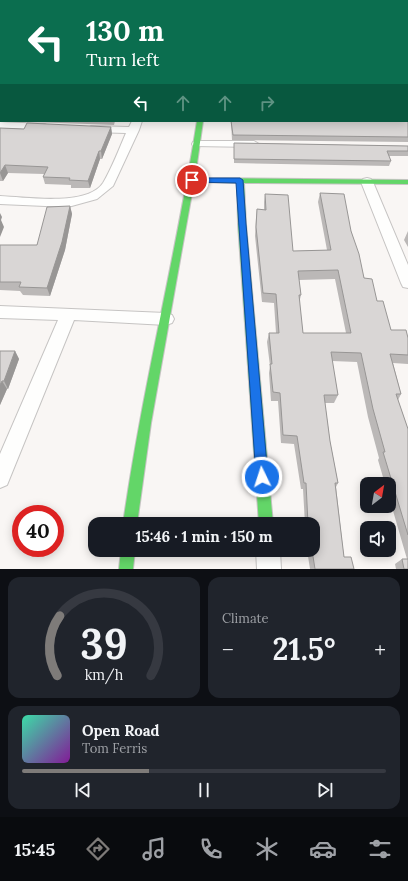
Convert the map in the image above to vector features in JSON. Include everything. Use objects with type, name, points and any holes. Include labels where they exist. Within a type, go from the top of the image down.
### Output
[{"type":"street","points":[[131,517],[136,470],[192,180],[200,122]]},
{"type":"street","points":[[0,125],[23,123],[59,127]]},
{"type":"street","points":[[0,200],[68,203],[93,196],[108,186],[135,126],[81,128]]},
{"type":"street","points":[[197,144],[267,144]]},
{"type":"street","points":[[192,180],[408,182]]},
{"type":"street","points":[[240,180],[242,224],[265,517]]},
{"type":"street","points":[[367,182],[408,283]]},
{"type":"street","points":[[0,312],[69,314],[166,320]]},
{"type":"street","points":[[0,478],[69,314]]},
{"type":"street","points":[[126,569],[127,557]]},
{"type":"street","points":[[269,557],[270,569]]},
{"type":"building","points":[[231,122],[408,122],[408,137],[233,135]]},
{"type":"building","points":[[27,123],[111,127],[101,151],[99,151],[88,181],[69,180],[70,178],[43,177],[48,167],[5,165],[0,173],[0,128],[24,129]]},
{"type":"building","points":[[234,143],[408,146],[408,151],[387,151],[391,161],[234,159]]},
{"type":"building","points":[[320,193],[344,194],[351,231],[359,254],[364,278],[372,279],[377,301],[383,301],[391,330],[406,330],[408,338],[408,355],[390,354],[401,394],[396,394],[408,429],[408,535],[396,495],[396,477],[391,477],[383,452],[385,452],[373,409],[361,353],[331,352],[338,395],[324,395],[330,441],[338,483],[335,483],[344,557],[351,557],[354,569],[315,569],[313,557],[320,557],[320,517],[308,517],[306,483],[304,483],[297,436],[283,435],[280,393],[273,392],[270,364],[272,364],[269,333],[279,333],[276,294],[263,293],[256,227],[257,209],[266,210],[265,194],[288,195],[293,251],[331,250]],"holes":[[[338,270],[351,333],[303,333],[298,271]]]},
{"type":"building","points":[[70,206],[62,242],[47,288],[19,287],[21,282],[0,282],[0,245],[37,245],[47,207]]},
{"type":"building","points":[[0,351],[15,351],[4,381],[2,381],[0,385]]},
{"type":"building","points":[[402,559],[408,559],[408,569],[404,569]]},
{"type":"traffic: fast","points":[[131,517],[145,423],[184,222],[200,122]]},
{"type":"traffic: fast","points":[[192,180],[408,182]]},
{"type":"traffic: fast","points":[[240,180],[242,224],[265,517]]},
{"type":"traffic: fast","points":[[126,569],[127,557]]},
{"type":"route","points":[[192,180],[240,180],[242,224],[262,477]]}]
